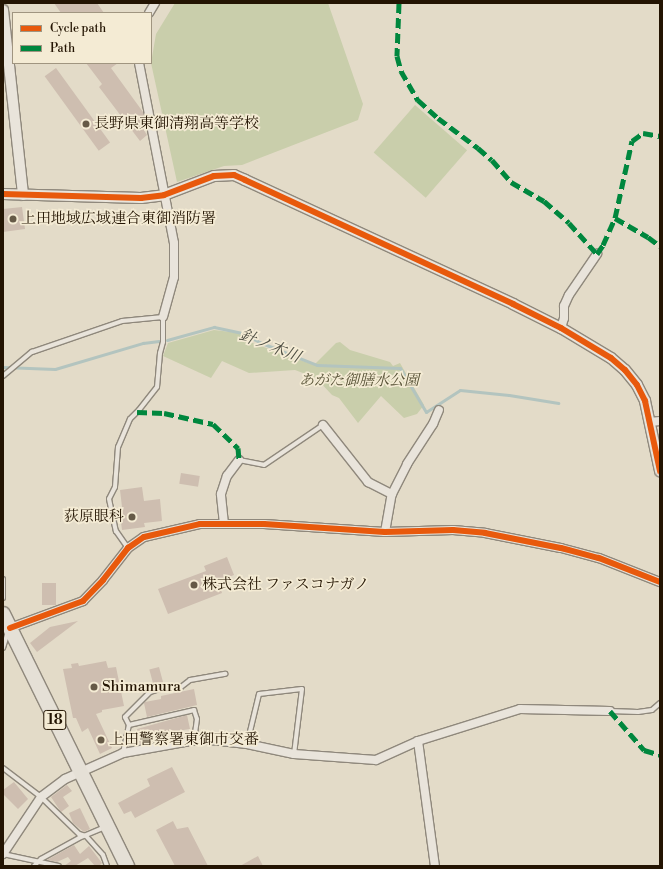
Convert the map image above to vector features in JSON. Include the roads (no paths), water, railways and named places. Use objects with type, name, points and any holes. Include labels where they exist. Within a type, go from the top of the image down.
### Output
[{"type":"highway","name":"18","points":[[3,614],[127,866]]},
{"type":"street","points":[[150,12],[155,3]]},
{"type":"street","points":[[3,10],[7,69],[23,195]]},
{"type":"street","points":[[139,64],[174,243],[174,277],[163,317]]},
{"type":"street","points":[[3,194],[141,198],[164,195],[214,176],[234,175],[465,280],[561,328],[597,349],[625,370],[637,385],[655,422],[660,471]]},
{"type":"street","points":[[561,328],[564,318],[564,306],[569,295],[597,254]]},
{"type":"street","points":[[385,532],[392,494],[407,464],[433,424],[439,410]]},
{"type":"street","points":[[323,425],[368,482],[392,494]]},
{"type":"street","points":[[224,524],[221,494],[227,476],[239,460]]},
{"type":"street","points":[[10,628],[83,601],[103,580],[128,548],[144,538],[200,524],[264,524],[385,532],[453,530],[485,533],[560,548],[599,558],[660,582]]},
{"type":"street","points":[[3,854],[41,797],[65,779],[123,753],[202,739],[247,744],[294,754],[376,760],[418,741],[520,709],[610,711]]},
{"type":"street","points":[[418,741],[435,866]]},
{"type":"lane","points":[[3,376],[32,352],[122,321],[163,317],[163,342],[160,353],[157,387],[130,419],[118,447],[115,487],[109,499],[116,531],[128,548]]},
{"type":"lane","points":[[239,460],[264,465],[323,425]]},
{"type":"lane","points":[[3,579],[3,598]]},
{"type":"lane","points":[[3,648],[10,628]]},
{"type":"lane","points":[[123,753],[129,725],[125,717],[150,692],[165,687],[181,687],[190,680],[225,674]]},
{"type":"lane","points":[[247,744],[259,694],[302,689],[294,754]]},
{"type":"lane","points":[[610,711],[638,712],[652,710],[660,703]]},
{"type":"lane","points":[[129,725],[194,710],[197,719],[194,740]]},
{"type":"lane","points":[[3,768],[41,797],[79,834],[86,836],[103,855],[107,866]]},
{"type":"lane","points":[[35,864],[107,826]]},
{"type":"lane","points":[[3,854],[35,864],[59,866]]},
{"type":"waterway","name":"針ノ木川","points":[[167,340],[214,327],[243,333],[259,342],[317,365],[400,368],[426,412],[460,390],[509,395],[558,403]]},
{"type":"waterway","name":"針ノ木川","points":[[3,367],[55,369],[143,343],[159,341]]},
{"type":"place","name":"長野県東御清翔高等学校","points":[[86,124]]},
{"type":"place","name":"上田地域広域連合東御消防署","points":[[13,219]]},
{"type":"place","name":"荻原眼科","points":[[132,517]]},
{"type":"place","name":"株式会社 ファスコナガノ","points":[[194,585]]},
{"type":"place","name":"Shimamura","points":[[94,687]]},
{"type":"place","name":"上田警察署東御市交番","points":[[101,740]]},
{"type":"park label","name":"あがた御膳水公園","points":[[359,381]]}]
